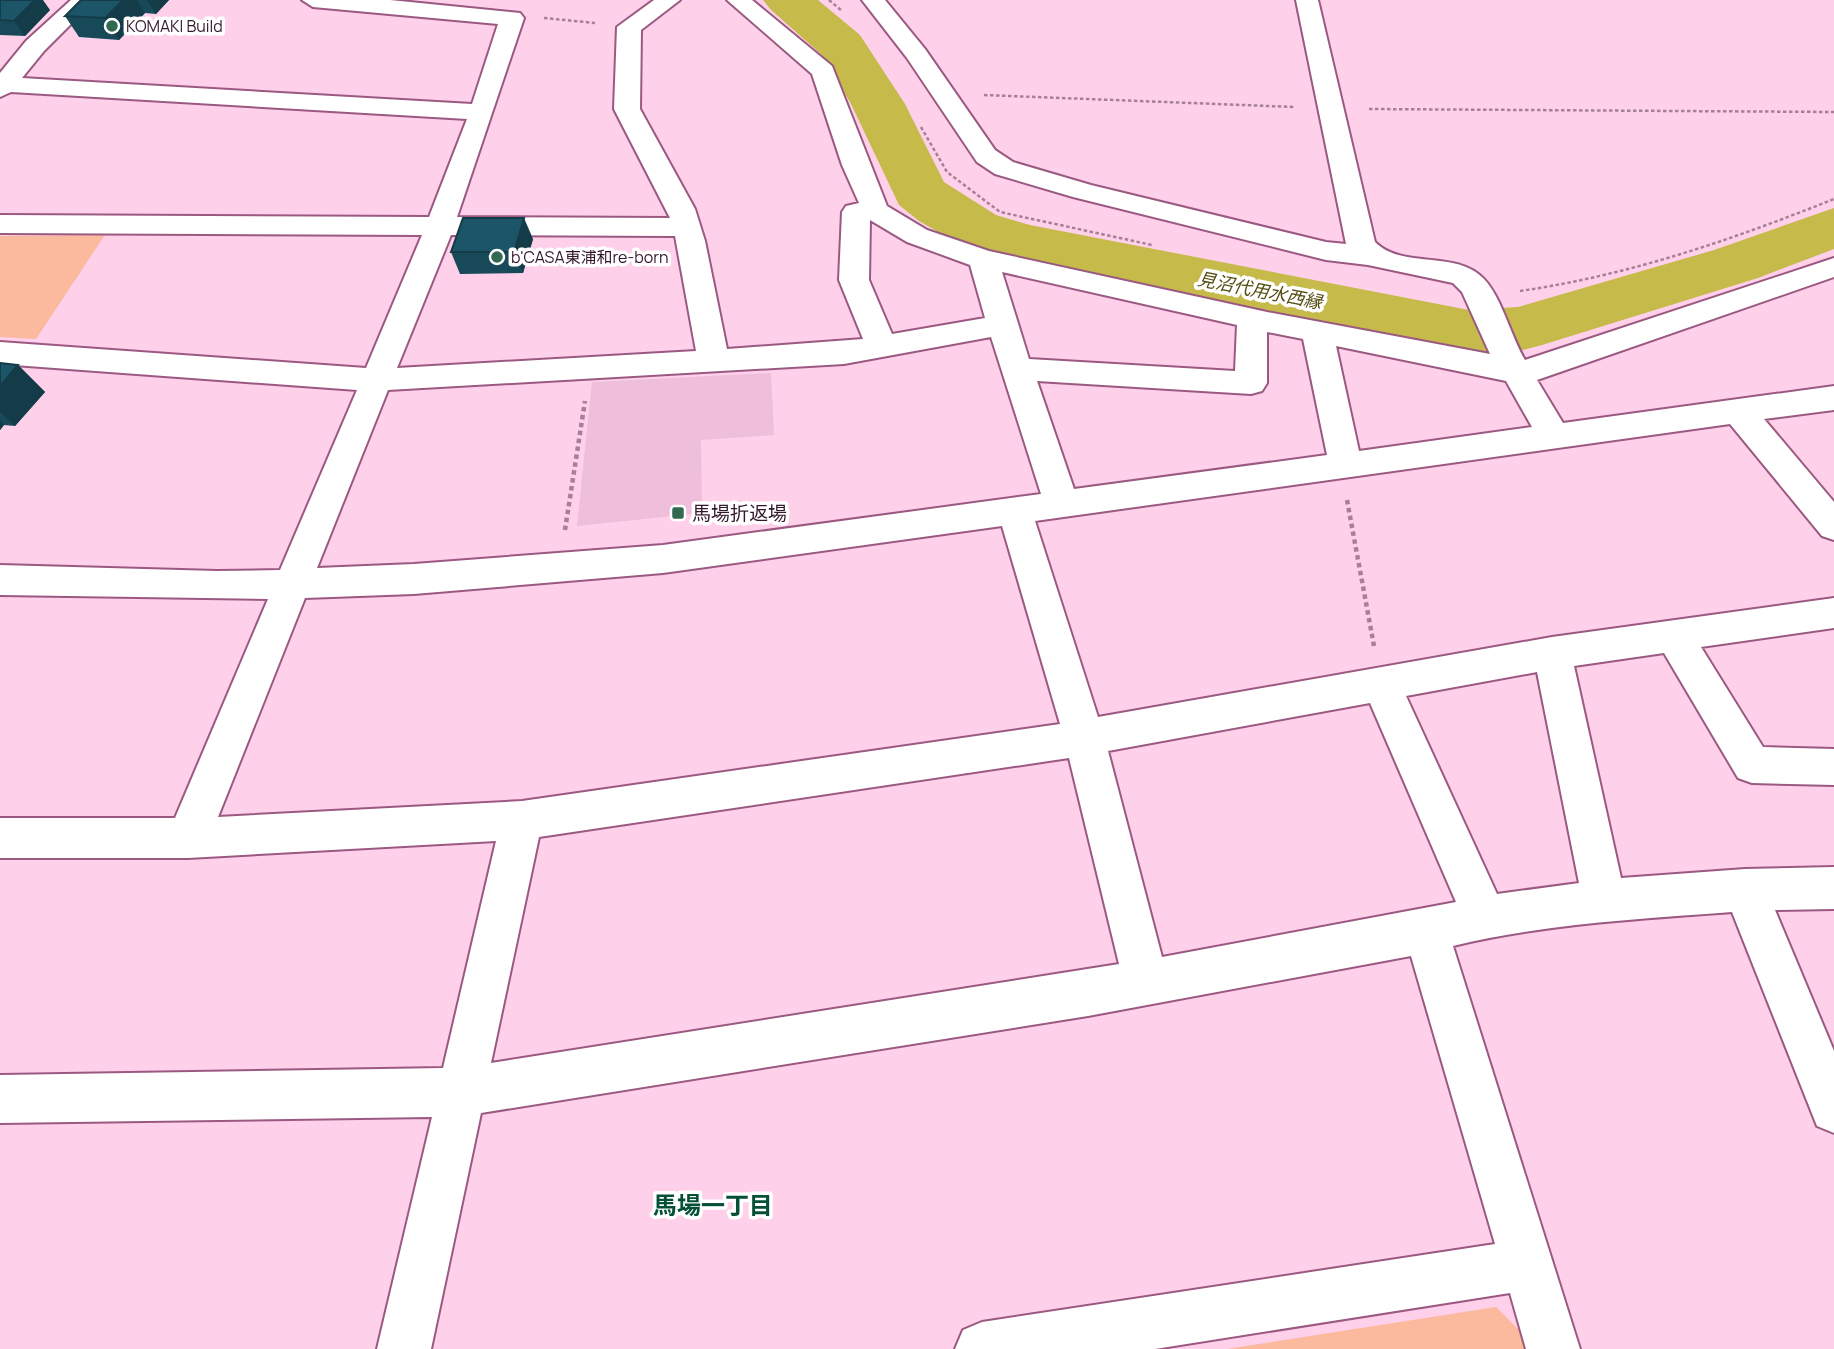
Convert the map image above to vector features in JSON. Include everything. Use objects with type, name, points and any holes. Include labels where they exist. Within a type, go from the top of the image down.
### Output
[{"type":"street","points":[[85,0],[23,46],[2,86],[482,112]]},
{"type":"street","points":[[188,838],[440,226],[482,112],[512,18],[313,0]]},
{"type":"street","points":[[669,0],[629,27],[627,109],[677,202],[691,241],[713,359]]},
{"type":"street","points":[[738,0],[823,71],[855,165],[872,194],[874,210]]},
{"type":"street","points":[[873,0],[916,54],[986,156],[1004,168],[1083,191],[1326,251],[1372,256],[1388,262],[1420,265],[1463,276],[1475,287],[1502,346],[1554,437]]},
{"type":"street","points":[[1307,0],[1357,232],[1361,244],[1372,256]]},
{"type":"street","points":[[882,347],[854,280],[856,212],[874,210],[917,236],[984,259],[1252,318],[1488,364],[1519,374],[1834,267]]},
{"type":"street","points":[[0,224],[685,227]]},
{"type":"street","points":[[984,259],[1002,325],[1019,369],[1062,505]]},
{"type":"street","points":[[1019,369],[1251,383],[1252,318]]},
{"type":"street","points":[[0,353],[376,380],[844,353],[1002,325]]},
{"type":"street","points":[[1317,331],[1346,480]]},
{"type":"street","points":[[0,580],[203,586],[293,584],[414,579],[663,559],[1062,505],[1346,480],[1554,437],[1834,398]]},
{"type":"street","points":[[1738,411],[1834,526]]},
{"type":"street","points":[[1016,512],[1084,737],[1146,981]]},
{"type":"street","points":[[0,838],[188,838],[522,820],[1084,737],[1552,653],[1834,613]]},
{"type":"street","points":[[1674,636],[1752,765],[1834,768]]},
{"type":"street","points":[[1552,653],[1604,901]]},
{"type":"street","points":[[1382,685],[1485,917]]},
{"type":"street","points":[[404,1349],[522,820]]},
{"type":"street","points":[[0,1099],[461,1092],[1088,993],[1426,931],[1485,917],[1604,901],[1745,890],[1834,888]]},
{"type":"street","points":[[1745,890],[1817,1032],[1834,1109]]},
{"type":"street","points":[[1426,931],[1525,1265],[1553,1349]]},
{"type":"street","points":[[982,1349],[1525,1265]]},
{"type":"path","points":[[512,18],[629,27]]},
{"type":"path","points":[[941,93],[1330,109],[1834,112]]},
{"type":"path","points":[[564,536],[590,369]]},
{"type":"path","points":[[1346,480],[1382,685]]},
{"type":"shaded area","points":[[105,235],[36,339],[0,337],[0,236]]},
{"type":"shaded area","points":[[771,373],[774,435],[701,440],[702,513],[577,526],[592,382]]},
{"type":"shaded area","points":[[1496,1307],[1529,1340],[1531,1349],[1227,1349]]},
{"type":"building","points":[[0,0],[35,0],[14,21],[0,20]]},
{"type":"building","points":[[81,0],[123,0],[105,18],[65,16]]},
{"type":"building","points":[[463,218],[524,218],[514,252],[451,252]]},
{"type":"building","points":[[0,363],[18,365],[0,386]]},
{"type":"waterway","name":"見沼代用水西縁","points":[[788,0],[842,46],[878,104],[920,192],[940,208],[975,228],[1020,243],[1469,332],[1519,329],[1736,264],[1834,227]]},
{"type":"place","name":"KOMAKI Build","points":[[112,26]]},
{"type":"place","name":"b'CASA東浦和re-born","points":[[497,257]]},
{"type":"place","name":"馬場折返場","points":[[678,513]]},
{"type":"district","name":"馬場一丁目","points":[[713,1204]]}]
